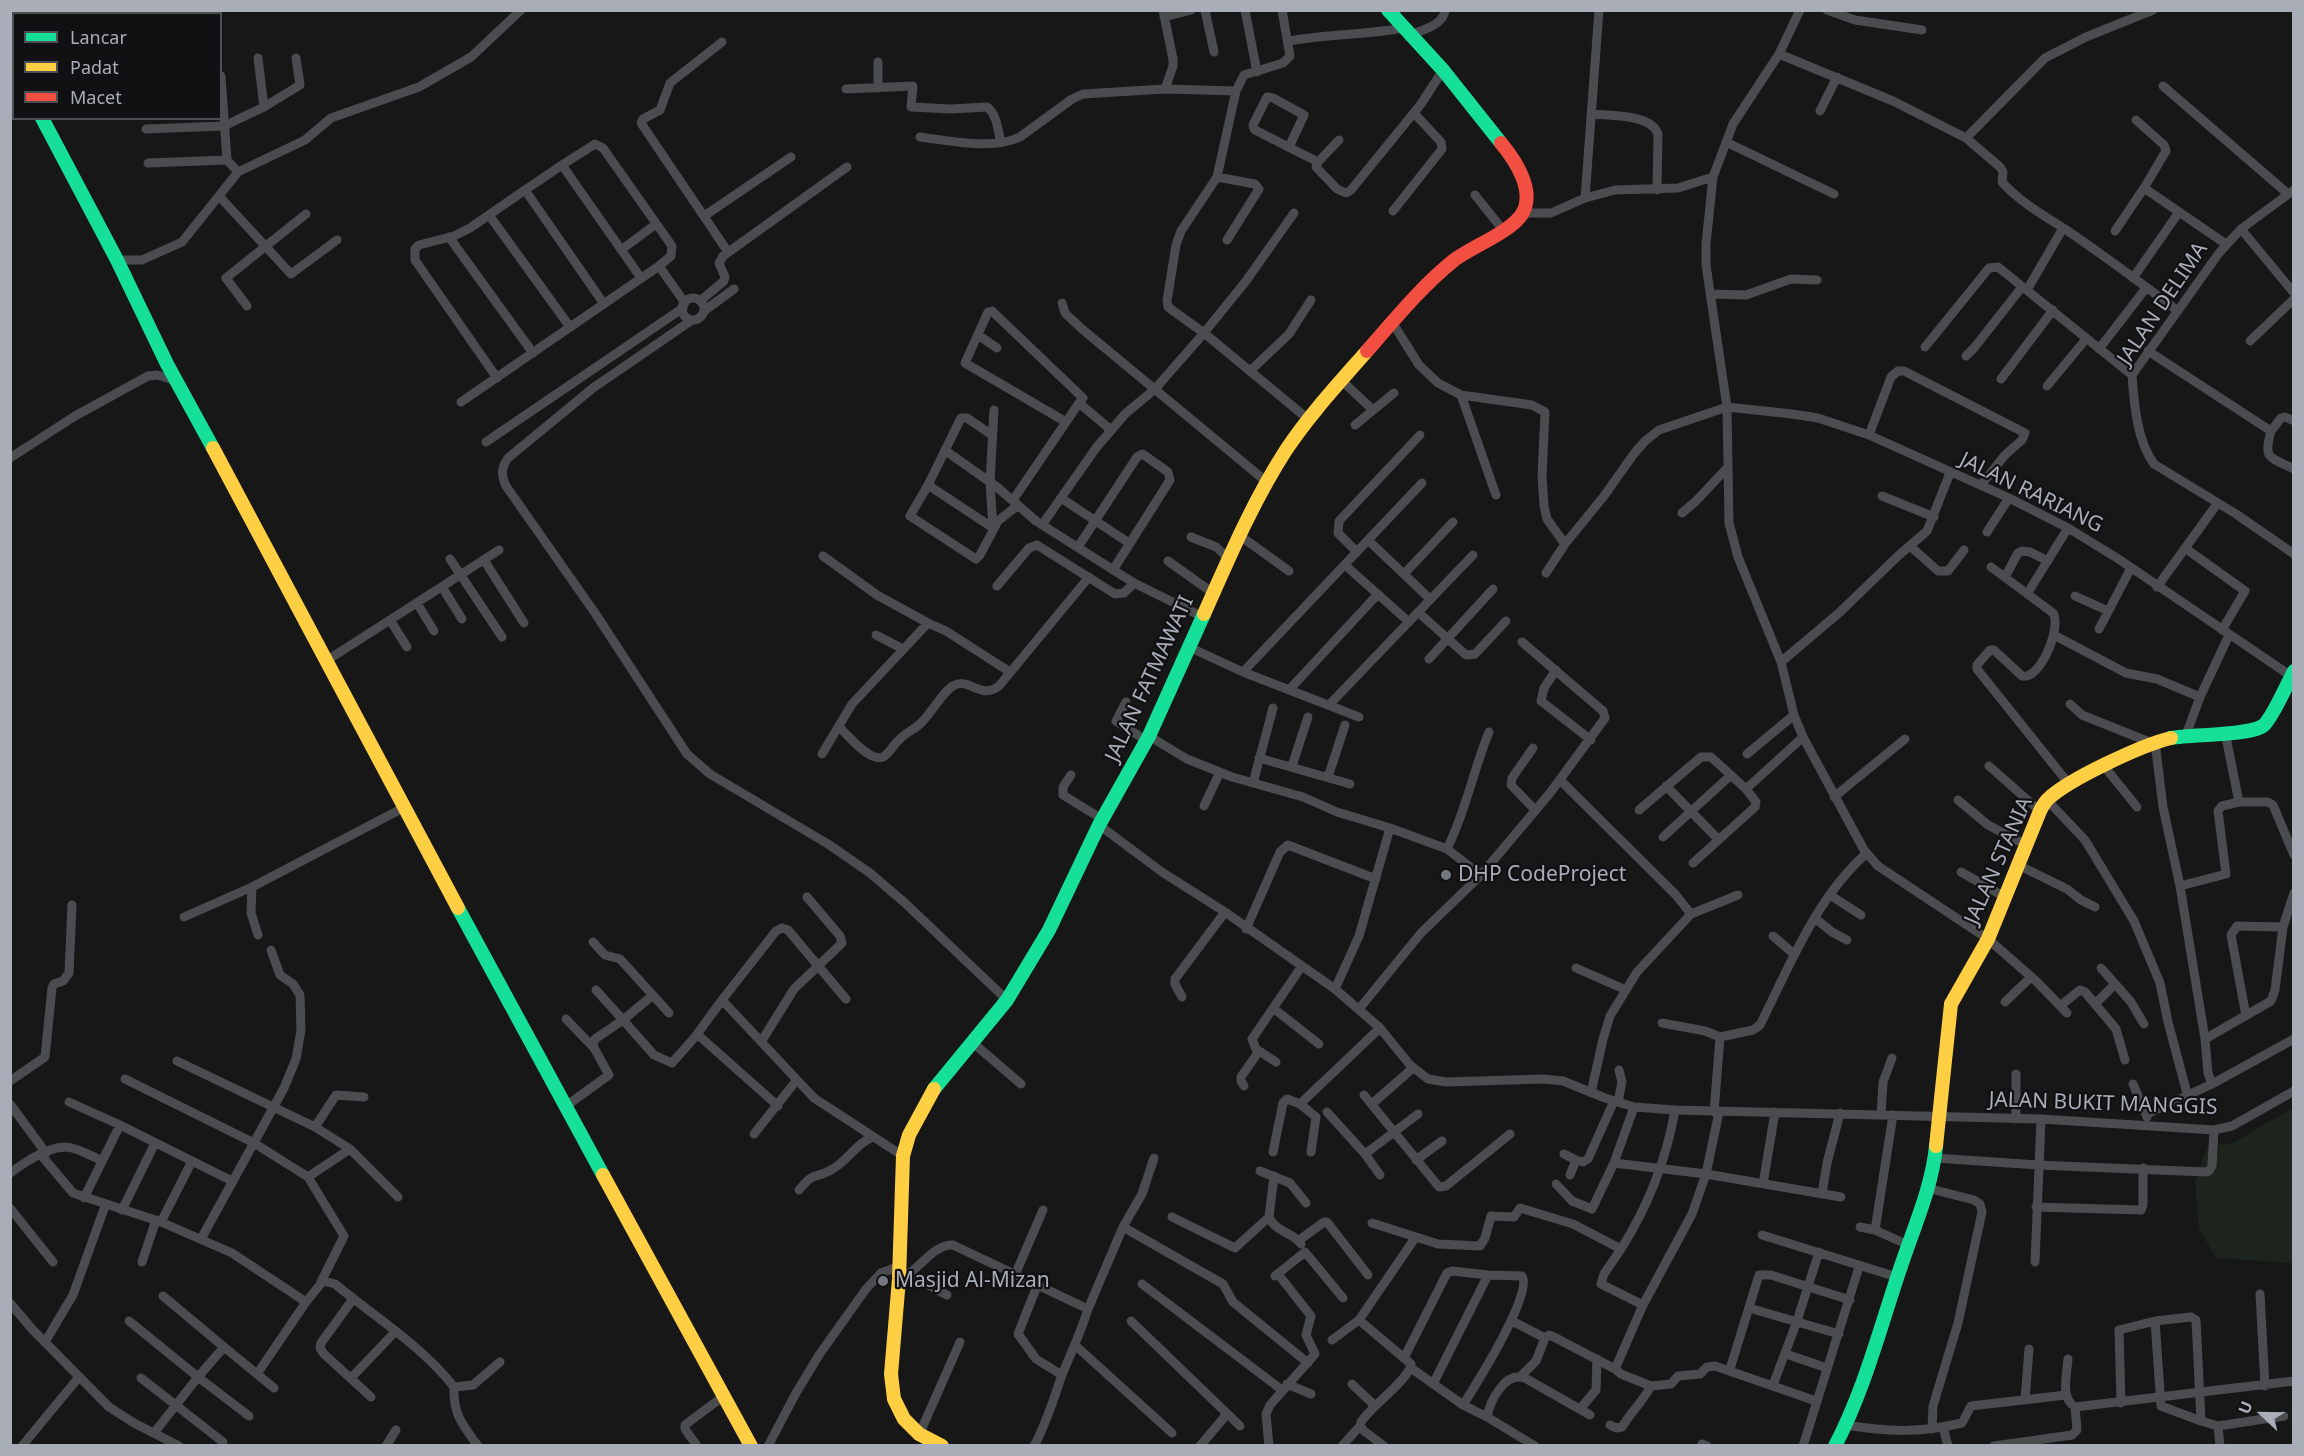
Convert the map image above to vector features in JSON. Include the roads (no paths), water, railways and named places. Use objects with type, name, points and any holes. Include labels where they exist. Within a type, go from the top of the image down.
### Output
[{"type":"street","points":[[117,260],[142,260],[182,242],[238,172],[304,140],[330,118],[419,87],[471,57],[521,10]]},
{"type":"street","points":[[1165,89],[1173,66],[1173,59],[1164,14],[1191,10]]},
{"type":"street","points":[[1205,10],[1214,52]]},
{"type":"street","points":[[1245,10],[1257,72]]},
{"type":"street","points":[[1282,10],[1291,51],[1288,60],[1244,75],[1236,91],[1217,177],[1178,239],[1167,301],[1171,310],[1204,333],[1308,419]]},
{"type":"street","points":[[1388,10],[1443,70],[1492,130],[1516,165],[1527,189],[1523,213],[1551,213],[1585,198],[1615,190],[1678,188],[1713,177]]},
{"type":"street","points":[[1289,41],[1330,34],[1407,31],[1443,19],[1445,10]]},
{"type":"street","points":[[1585,198],[1599,10]]},
{"type":"street","points":[[1800,10],[1779,54],[1740,112],[1713,177],[1706,265],[1727,407],[1729,523],[1738,557],[1781,662],[1794,715],[1803,737],[1834,797],[1867,853],[1890,876],[1988,939],[2067,1013]]},
{"type":"street","points":[[1827,10],[1855,20],[1922,30]]},
{"type":"street","points":[[1966,138],[2045,58],[2086,37],[2153,10]]},
{"type":"street","points":[[722,42],[670,83],[660,110],[643,119],[641,123],[728,252]]},
{"type":"street","points":[[1779,54],[1893,100],[1966,138],[2000,167],[2003,172],[2002,182],[2011,192],[2178,311]]},
{"type":"street","points":[[258,58],[264,107]]},
{"type":"street","points":[[146,129],[224,126],[264,107],[300,85],[296,58]]},
{"type":"street","points":[[878,62],[878,88]]},
{"type":"street","points":[[1339,140],[1318,162],[1317,169],[1340,191],[1348,192],[1414,113],[1443,70]]},
{"type":"street","points":[[1820,111],[1837,77]]},
{"type":"street","points":[[846,89],[913,86],[911,107],[990,108],[1001,143]]},
{"type":"street","points":[[2163,86],[2290,192]]},
{"type":"street","points":[[920,137],[958,142],[1001,143],[1020,137],[1072,99],[1083,94],[1165,89],[1236,91]]},
{"type":"street","points":[[222,93],[227,160],[238,172]]},
{"type":"street","points":[[1289,147],[1304,115],[1267,97],[1253,127],[1289,147],[1318,162]]},
{"type":"street","points":[[1393,212],[1442,149],[1441,142],[1414,113]]},
{"type":"street","points":[[1592,114],[1644,120],[1656,128],[1658,134],[1657,190]]},
{"type":"street","points":[[43,120],[117,260],[165,360],[403,808],[751,1446]]},
{"type":"street","points":[[2115,231],[2144,189],[2166,151],[2164,146],[2136,120]]},
{"type":"street","points":[[1726,142],[1834,194]]},
{"type":"street","points":[[461,402],[497,378],[659,266],[671,256],[673,251],[656,224],[600,145],[592,145],[470,228],[415,249],[415,260],[497,378]]},
{"type":"street","points":[[704,216],[791,157]]},
{"type":"street","points":[[148,163],[227,160]]},
{"type":"street","points":[[562,165],[641,278]]},
{"type":"street","points":[[700,301],[724,281],[725,277],[719,263],[728,252],[847,167]]},
{"type":"street","points":[[1217,177],[1255,184],[1259,189],[1227,240]]},
{"type":"street","points":[[2144,189],[2226,244]]},
{"type":"street","points":[[525,190],[604,304]]},
{"type":"street","name":"JALAN DELIMA","points":[[2290,192],[2241,229],[2226,244],[2132,375],[2133,396],[2145,452],[2154,464],[2294,554]]},
{"type":"street","points":[[1474,195],[1503,230]]},
{"type":"street","points":[[219,196],[291,274],[337,240]]},
{"type":"street","points":[[2133,278],[2179,212]]},
{"type":"street","points":[[1042,525],[1112,430],[1137,403],[1155,388],[1204,333],[1257,266],[1294,213]]},
{"type":"street","name":"JALAN FATMAWATI","points":[[936,1445],[910,1427],[897,1408],[891,1389],[903,1273],[903,1156],[909,1135],[925,1102],[939,1081],[1007,1000],[1049,930],[1101,822],[1148,738],[1239,535],[1308,419],[1392,322],[1454,260],[1512,224],[1523,213]]},
{"type":"street","points":[[247,306],[226,278],[306,214]]},
{"type":"street","points":[[489,215],[570,327]]},
{"type":"street","points":[[621,250],[656,224]]},
{"type":"street","points":[[1965,356],[2025,288],[2063,228]]},
{"type":"street","points":[[2241,229],[2294,293]]},
{"type":"street","points":[[449,237],[533,353]]},
{"type":"street","points":[[659,266],[684,305],[685,316],[692,320]]},
{"type":"street","points":[[1925,346],[1989,268],[1998,267],[2132,375]]},
{"type":"street","points":[[1712,294],[1746,295],[1791,279],[1817,280]]},
{"type":"street","points":[[2099,349],[2146,288]]},
{"type":"street","points":[[734,289],[704,311],[699,318],[692,320],[593,388],[508,458],[502,471],[506,486],[595,613],[687,753],[710,774],[828,844],[870,873],[1007,1000]]},
{"type":"street","points":[[486,442],[692,299],[700,301]]},
{"type":"street","points":[[2250,341],[2294,299]]},
{"type":"street","points":[[1250,371],[1289,334],[1311,300]]},
{"type":"street","points":[[700,301],[704,311]]},
{"type":"street","points":[[1062,303],[1065,313],[1075,324],[1268,483]]},
{"type":"street","points":[[2001,379],[2053,310]]},
{"type":"street","points":[[993,435],[967,418],[961,418],[928,485],[911,510],[911,518],[973,559],[980,555],[993,528],[1016,502],[1083,398],[992,311],[988,312],[965,363],[1066,422]]},
{"type":"street","points":[[1392,322],[1428,376],[1461,395],[1532,405],[1545,412],[1542,476],[1544,506],[1547,519],[1565,544]]},
{"type":"street","points":[[978,336],[997,348]]},
{"type":"street","points":[[2047,386],[2086,339]]},
{"type":"street","points":[[2148,351],[2271,431]]},
{"type":"street","points":[[1869,435],[1891,376],[1898,371],[1904,372],[2025,433],[2022,440],[2005,455],[1981,485]]},
{"type":"street","points":[[585,374],[593,388]]},
{"type":"street","points":[[10,458],[75,416],[148,376],[157,375],[177,381]]},
{"type":"street","points":[[1341,380],[1372,409]]},
{"type":"street","points":[[1355,425],[1372,409],[1395,393]]},
{"type":"street","points":[[1461,395],[1496,495]]},
{"type":"street","points":[[1079,403],[1112,430]]},
{"type":"street","points":[[1546,573],[1565,544],[1645,441],[1659,430],[1727,407]]},
{"type":"street","name":"JALAN RARIANG","points":[[1727,407],[1818,418],[1869,435],[2009,498],[2068,528],[2131,568],[2291,681]]},
{"type":"street","points":[[993,528],[990,482],[994,410]]},
{"type":"street","points":[[2294,421],[2285,417],[2281,418],[2271,431],[2266,449],[2268,454],[2294,469]]},
{"type":"street","points":[[1357,552],[1338,533],[1339,521],[1420,435]]},
{"type":"street","points":[[946,451],[1016,502],[1042,525],[1134,583],[1203,617]]},
{"type":"street","points":[[1078,547],[1137,457],[1144,455],[1168,472],[1171,477],[1113,570]]},
{"type":"street","points":[[1682,513],[1728,467]]},
{"type":"street","points":[[1781,662],[1840,612],[1927,531],[1950,473]]},
{"type":"street","points":[[1243,672],[1422,483]]},
{"type":"street","points":[[928,485],[993,528]]},
{"type":"street","points":[[1882,496],[1934,517]]},
{"type":"street","points":[[1061,498],[1129,543]]},
{"type":"street","points":[[1987,532],[2009,498]]},
{"type":"street","points":[[2157,587],[2217,504]]},
{"type":"street","points":[[1404,574],[1453,522]]},
{"type":"street","points":[[2027,594],[2068,528]]},
{"type":"street","points":[[1239,535],[1289,571]]},
{"type":"street","points":[[1191,537],[1210,543],[1228,558]]},
{"type":"street","points":[[1368,540],[1431,599]]},
{"type":"street","points":[[997,586],[1029,548],[1037,545],[1118,595],[1124,593],[1134,583]]},
{"type":"street","points":[[1910,546],[1938,571],[1944,572],[1948,571],[1964,550]]},
{"type":"street","points":[[2186,548],[2245,591],[2225,633],[2186,735]]},
{"type":"street","points":[[326,661],[499,550]]},
{"type":"street","points":[[2005,577],[2018,553],[2022,551],[2030,552],[2048,561]]},
{"type":"street","points":[[1329,705],[1473,555]]},
{"type":"street","points":[[823,556],[877,595],[946,631],[1010,672]]},
{"type":"street","points":[[450,559],[502,637]]},
{"type":"street","points":[[484,560],[524,623]]},
{"type":"street","points":[[1168,561],[1213,593]]},
{"type":"street","points":[[1345,565],[1409,622]]},
{"type":"street","points":[[1991,567],[2053,613],[2056,618],[2054,635],[2041,665],[2032,675],[2022,676],[1994,650],[1990,650],[1977,665],[1977,669],[2069,783]]},
{"type":"street","points":[[2099,629],[2131,568]]},
{"type":"street","points":[[839,727],[868,754],[881,758],[898,740],[921,723],[952,686],[961,684],[991,692],[999,686],[1089,577]]},
{"type":"street","points":[[442,587],[462,619]]},
{"type":"street","points":[[1429,658],[1493,589]]},
{"type":"street","points":[[1289,690],[1378,594]]},
{"type":"street","points":[[2075,596],[2108,611]]},
{"type":"street","points":[[417,603],[434,631]]},
{"type":"street","points":[[1418,612],[1466,655],[1470,656],[1475,654],[1506,621]]},
{"type":"street","points":[[390,620],[407,647]]},
{"type":"street","points":[[822,754],[852,704],[928,623]]},
{"type":"street","points":[[876,635],[903,650]]},
{"type":"street","points":[[2054,635],[2126,673],[2157,679],[2200,697]]},
{"type":"street","points":[[1359,1009],[1421,933],[1481,875],[1560,780],[1604,722],[1605,713],[1522,642]]},
{"type":"street","points":[[1190,646],[1243,672],[1359,717]]},
{"type":"street","points":[[1556,670],[1544,688],[1541,702],[1591,740]]},
{"type":"street","name":"JALAN STANIA","points":[[1835,1446],[1846,1425],[1927,1188],[1935,1158],[1951,1004],[1988,939],[2044,806],[2069,783],[2154,743],[2186,735],[2255,732],[2262,727],[2291,681]]},
{"type":"street","points":[[1126,702],[1116,721],[1187,759],[1253,783],[1303,797],[1337,812],[1390,828],[1446,849],[1481,875]]},
{"type":"street","points":[[2070,704],[2082,715],[2154,743],[2163,807],[2180,886],[2205,1039],[2208,1073],[2212,1084]]},
{"type":"street","points":[[1253,783],[1273,708]]},
{"type":"street","points":[[1748,754],[1794,715]]},
{"type":"street","points":[[1292,766],[1308,717]]},
{"type":"street","points":[[1328,777],[1345,725]]},
{"type":"street","points":[[1446,849],[1457,828],[1472,785],[1473,771],[1489,732]]},
{"type":"street","points":[[2225,732],[2239,802]]},
{"type":"street","points":[[1746,789],[1803,737]]},
{"type":"street","points":[[1834,797],[1905,739]]},
{"type":"street","points":[[1533,748],[1512,778],[1510,785],[1535,810]]},
{"type":"street","points":[[1639,810],[1704,756],[1711,757],[1746,789],[1756,805],[1693,863]]},
{"type":"street","points":[[1259,758],[1350,784]]},
{"type":"street","points":[[1989,766],[2044,806],[2085,840],[2134,921],[2160,982],[2188,1097]]},
{"type":"street","points":[[2104,766],[2137,807]]},
{"type":"street","points":[[1204,806],[1220,772]]},
{"type":"street","points":[[1071,775],[1063,788],[1063,795],[1101,822],[1162,872],[1225,912],[1246,929],[1335,989],[1380,1028],[1413,1068],[1373,1103]]},
{"type":"street","points":[[1664,837],[1731,775]]},
{"type":"street","points":[[1560,780],[1675,894],[1691,914]]},
{"type":"street","points":[[1666,786],[1718,839]]},
{"type":"street","points":[[1958,800],[1988,825],[2026,845]]},
{"type":"street","points":[[2180,886],[2226,874],[2218,811],[2222,806],[2239,802],[2271,803],[2294,855]]},
{"type":"street","points":[[184,918],[252,887],[403,808]]},
{"type":"street","points":[[1335,989],[1359,936],[1390,828]]},
{"type":"street","points":[[1246,929],[1280,852],[1288,844],[1376,879]]},
{"type":"street","points":[[1662,1023],[1720,1036],[1753,1030],[1760,1025],[1794,954],[1830,895],[1851,867],[1867,853]]},
{"type":"street","points":[[2018,865],[2067,889],[2095,907]]},
{"type":"street","points":[[1961,872],[2005,897]]},
{"type":"street","points":[[252,887],[251,913],[258,935]]},
{"type":"street","points":[[2205,1039],[2271,1002],[2275,990],[2283,927],[2294,893]]},
{"type":"street","points":[[1591,1093],[1607,1022],[1637,972],[1691,914],[1738,895]]},
{"type":"street","points":[[1830,895],[1861,915]]},
{"type":"street","points":[[761,1042],[794,989],[843,941],[807,897]]},
{"type":"street","points":[[10,1081],[45,1057],[52,988],[54,984],[65,980],[69,974],[72,905]]},
{"type":"street","points":[[1182,997],[1175,984],[1175,979],[1225,912]]},
{"type":"street","points":[[1816,919],[1847,940]]},
{"type":"street","points":[[2246,1016],[2231,935],[2233,930],[2237,926],[2283,927]]},
{"type":"street","points":[[596,990],[654,1055],[670,1063],[675,1061],[697,1034],[769,939],[780,928],[788,930],[846,999]]},
{"type":"street","points":[[1773,936],[1794,954]]},
{"type":"street","points":[[593,942],[605,955],[620,959],[669,1013]]},
{"type":"street","points":[[201,1239],[273,1108],[296,1059],[301,1030],[302,1002],[298,989],[280,975],[271,950]]},
{"type":"street","points":[[1276,1062],[1258,1051],[1253,1046],[1252,1039],[1302,966]]},
{"type":"street","points":[[1576,968],[1626,990]]},
{"type":"street","points":[[2101,968],[2131,1002],[2144,1024]]},
{"type":"street","points":[[2005,1002],[2031,977]]},
{"type":"street","points":[[2095,1004],[2115,984]]},
{"type":"street","points":[[2060,1006],[2080,990],[2085,992],[2116,1029],[2125,1060]]},
{"type":"street","points":[[593,1047],[595,1039],[653,995]]},
{"type":"street","points":[[722,1000],[814,1098],[838,1116],[903,1156]]},
{"type":"street","points":[[1272,1008],[1319,1044]]},
{"type":"street","points":[[566,1019],[593,1047],[609,1075],[566,1106]]},
{"type":"street","points":[[1300,1104],[1380,1028]]},
{"type":"street","points":[[697,1034],[778,1106]]},
{"type":"street","points":[[1615,1369],[1643,1305],[1692,1214],[1706,1174],[1717,1112],[1720,1036]]},
{"type":"street","points":[[2147,1114],[2188,1097],[2294,1039]]},
{"type":"street","points":[[972,1042],[1022,1084]]},
{"type":"street","points":[[1244,1086],[1241,1077],[1258,1051]]},
{"type":"street","points":[[1881,1114],[1883,1082],[1892,1058]]},
{"type":"street","points":[[177,1061],[315,1127],[350,1149],[398,1197]]},
{"type":"street","name":"JALAN BUKIT MANGGIS","points":[[1413,1068],[1428,1079],[1543,1079],[1563,1082],[1634,1107],[1717,1112],[2042,1119],[2214,1130],[2232,1126],[2278,1100],[2294,1100]]},
{"type":"street","points":[[1564,1154],[1583,1162],[1588,1159],[1616,1101],[1622,1082],[1618,1070]]},
{"type":"street","points":[[2016,1074],[2016,1119]]},
{"type":"street","points":[[125,1079],[254,1143],[308,1177],[344,1236],[321,1282],[256,1374]]},
{"type":"street","points":[[754,1134],[796,1081]]},
{"type":"street","points":[[2133,1084],[2147,1114],[2147,1124]]},
{"type":"street","points":[[2278,1100],[2294,1091]]},
{"type":"street","points":[[315,1127],[336,1095],[364,1097]]},
{"type":"street","points":[[1364,1095],[1373,1103],[1436,1184],[1443,1187],[1510,1134]]},
{"type":"street","points":[[1273,1152],[1284,1101],[1291,1100],[1316,1117],[1311,1152]]},
{"type":"street","points":[[69,1102],[232,1181]]},
{"type":"street","points":[[10,1104],[67,1188],[105,1206],[158,1221],[201,1239],[232,1254],[306,1302]]},
{"type":"street","points":[[1556,1184],[1572,1201],[1592,1209],[1614,1163],[1634,1107]]},
{"type":"street","points":[[1643,1305],[1601,1284],[1604,1275],[1646,1206],[1661,1167],[1675,1110]]},
{"type":"street","points":[[1327,1112],[1365,1154],[1380,1175]]},
{"type":"street","points":[[1763,1184],[1775,1112]]},
{"type":"street","points":[[1822,1194],[1827,1163],[1840,1113]]},
{"type":"street","points":[[1365,1154],[1418,1114]]},
{"type":"street","points":[[1875,1230],[1893,1115]]},
{"type":"street","points":[[2035,1262],[2042,1119]]},
{"type":"street","points":[[84,1198],[120,1125]]},
{"type":"street","points":[[1935,1158],[2038,1165],[2209,1171],[2212,1166],[2214,1130]]},
{"type":"street","points":[[799,1190],[808,1179],[829,1171],[845,1160],[862,1142],[873,1137]]},
{"type":"street","points":[[1416,1160],[1442,1141]]},
{"type":"street","points":[[122,1210],[155,1143]]},
{"type":"street","points":[[10,1173],[57,1148],[70,1148],[102,1161]]},
{"type":"street","points":[[308,1177],[350,1149]]},
{"type":"street","points":[[1034,1446],[1045,1426],[1062,1375],[1076,1346],[1088,1310],[1123,1227],[1143,1194],[1154,1158]]},
{"type":"street","points":[[1570,1174],[1576,1160]]},
{"type":"street","points":[[142,1262],[158,1221],[192,1161]]},
{"type":"street","points":[[1614,1163],[1661,1167],[1841,1197]]},
{"type":"street","points":[[2036,1207],[2141,1210],[2143,1168]]},
{"type":"street","points":[[1260,1171],[1290,1183],[1306,1203]]},
{"type":"street","points":[[1274,1176],[1269,1216],[1273,1224],[1298,1240],[1343,1298]]},
{"type":"street","points":[[1927,1188],[1974,1200],[1980,1204],[1982,1212],[1958,1323],[1933,1406],[1932,1429]]},
{"type":"street","points":[[45,1342],[73,1295],[105,1206]]},
{"type":"street","points":[[10,1208],[53,1262]]},
{"type":"street","points":[[1372,1223],[1438,1244],[1480,1246],[1485,1238],[1491,1216],[1514,1217],[1520,1208],[1573,1224],[1621,1248]]},
{"type":"street","points":[[1015,1275],[1043,1210]]},
{"type":"street","points":[[1172,1217],[1235,1248],[1269,1216]]},
{"type":"street","points":[[1298,1240],[1327,1222],[1368,1275]]},
{"type":"street","points":[[1123,1227],[1223,1284],[1233,1302],[1308,1363]]},
{"type":"street","points":[[1860,1227],[1875,1230],[1908,1245]]},
{"type":"street","points":[[1762,1234],[1859,1267],[1897,1277]]},
{"type":"street","points":[[1332,1340],[1359,1320],[1414,1238]]},
{"type":"street","points":[[903,1273],[939,1249],[951,1245],[1088,1310]]},
{"type":"street","points":[[1269,1446],[1266,1414],[1270,1405],[1315,1354],[1306,1335],[1311,1316],[1275,1276],[1305,1251]]},
{"type":"street","points":[[1773,1385],[1809,1287],[1818,1252]]},
{"type":"street","points":[[1803,1446],[1859,1267]]},
{"type":"street","points":[[1404,1358],[1447,1273],[1452,1271],[1522,1276],[1525,1279],[1525,1285],[1512,1322],[1463,1406]]},
{"type":"street","points":[[768,1446],[813,1364],[866,1289],[881,1273],[903,1273],[947,1295]]},
{"type":"street","points":[[1730,1369],[1756,1279],[1762,1274],[1850,1300]]},
{"type":"street","points":[[1433,1384],[1488,1275]]},
{"type":"street","points":[[321,1282],[327,1280],[335,1284],[429,1360],[454,1387],[453,1405],[457,1415],[478,1446]]},
{"type":"street","points":[[1142,1284],[1284,1387],[1311,1394]]},
{"type":"street","points":[[1037,1286],[1018,1334],[1036,1359],[1062,1375]]},
{"type":"street","points":[[2260,1294],[2265,1386]]},
{"type":"street","points":[[163,1296],[274,1388]]},
{"type":"street","points":[[353,1299],[320,1346],[324,1354],[371,1397]]},
{"type":"street","points":[[10,1303],[109,1407],[164,1442],[179,1446]]},
{"type":"street","points":[[1749,1308],[1839,1334]]},
{"type":"street","points":[[2121,1403],[2118,1330],[2155,1321],[2191,1317],[2196,1320],[2201,1421]]},
{"type":"street","points":[[1359,1320],[1411,1364],[1411,1368],[1463,1406],[1487,1417],[1535,1446]]},
{"type":"street","points":[[129,1321],[249,1416]]},
{"type":"street","points":[[1131,1321],[1240,1426]]},
{"type":"street","points":[[2155,1321],[2160,1399],[2163,1408],[2218,1426],[2284,1416]]},
{"type":"street","points":[[1512,1322],[1545,1338]]},
{"type":"street","points":[[351,1378],[395,1332]]},
{"type":"street","points":[[1487,1417],[1497,1394],[1507,1381],[1521,1376],[1536,1361],[1548,1335],[1597,1359],[1621,1374],[1651,1386],[1671,1384],[1678,1376],[1700,1374],[1710,1366],[1730,1369],[1816,1401]]},
{"type":"street","points":[[920,1435],[960,1342]]},
{"type":"street","points":[[1076,1346],[1172,1433]]},
{"type":"street","points":[[153,1433],[224,1347]]},
{"type":"street","points":[[2025,1400],[2029,1349]]},
{"type":"street","points":[[1786,1354],[1827,1368]]},
{"type":"street","points":[[1580,1409],[1596,1389],[1597,1359]]},
{"type":"street","points":[[2068,1359],[2066,1395],[2070,1404],[2075,1407],[2160,1399],[2294,1381]]},
{"type":"street","points":[[454,1387],[473,1385],[500,1362]]},
{"type":"street","points":[[1342,1446],[1360,1426],[1363,1418],[1374,1405],[1408,1374],[1411,1368]]},
{"type":"street","points":[[1521,1376],[1590,1415]]},
{"type":"street","points":[[22,1446],[79,1377]]},
{"type":"street","points":[[141,1378],[223,1442]]},
{"type":"street","points":[[1352,1384],[1374,1405]]},
{"type":"street","points":[[1610,1425],[1616,1428],[1622,1427],[1631,1411],[1646,1396],[1651,1386]]},
{"type":"street","points":[[697,1446],[685,1429],[685,1425],[725,1395]]},
{"type":"street","points":[[1846,1425],[1887,1431],[1918,1431],[1962,1423],[1971,1406],[2066,1395]]},
{"type":"street","points":[[1995,1446],[2072,1435],[2077,1430],[2075,1407]]},
{"type":"street","points":[[1200,1446],[1227,1414]]},
{"type":"street","points":[[1360,1426],[1381,1445]]},
{"type":"street","points":[[2218,1426],[2220,1446]]},
{"type":"street","points":[[1943,1427],[1948,1446]]},
{"type":"street","points":[[386,1446],[396,1430]]},
{"type":"place","name":"DHP CodeProject","points":[[1446,875]]},
{"type":"place","name":"Masjid Al-Mizan","points":[[883,1281]]}]
